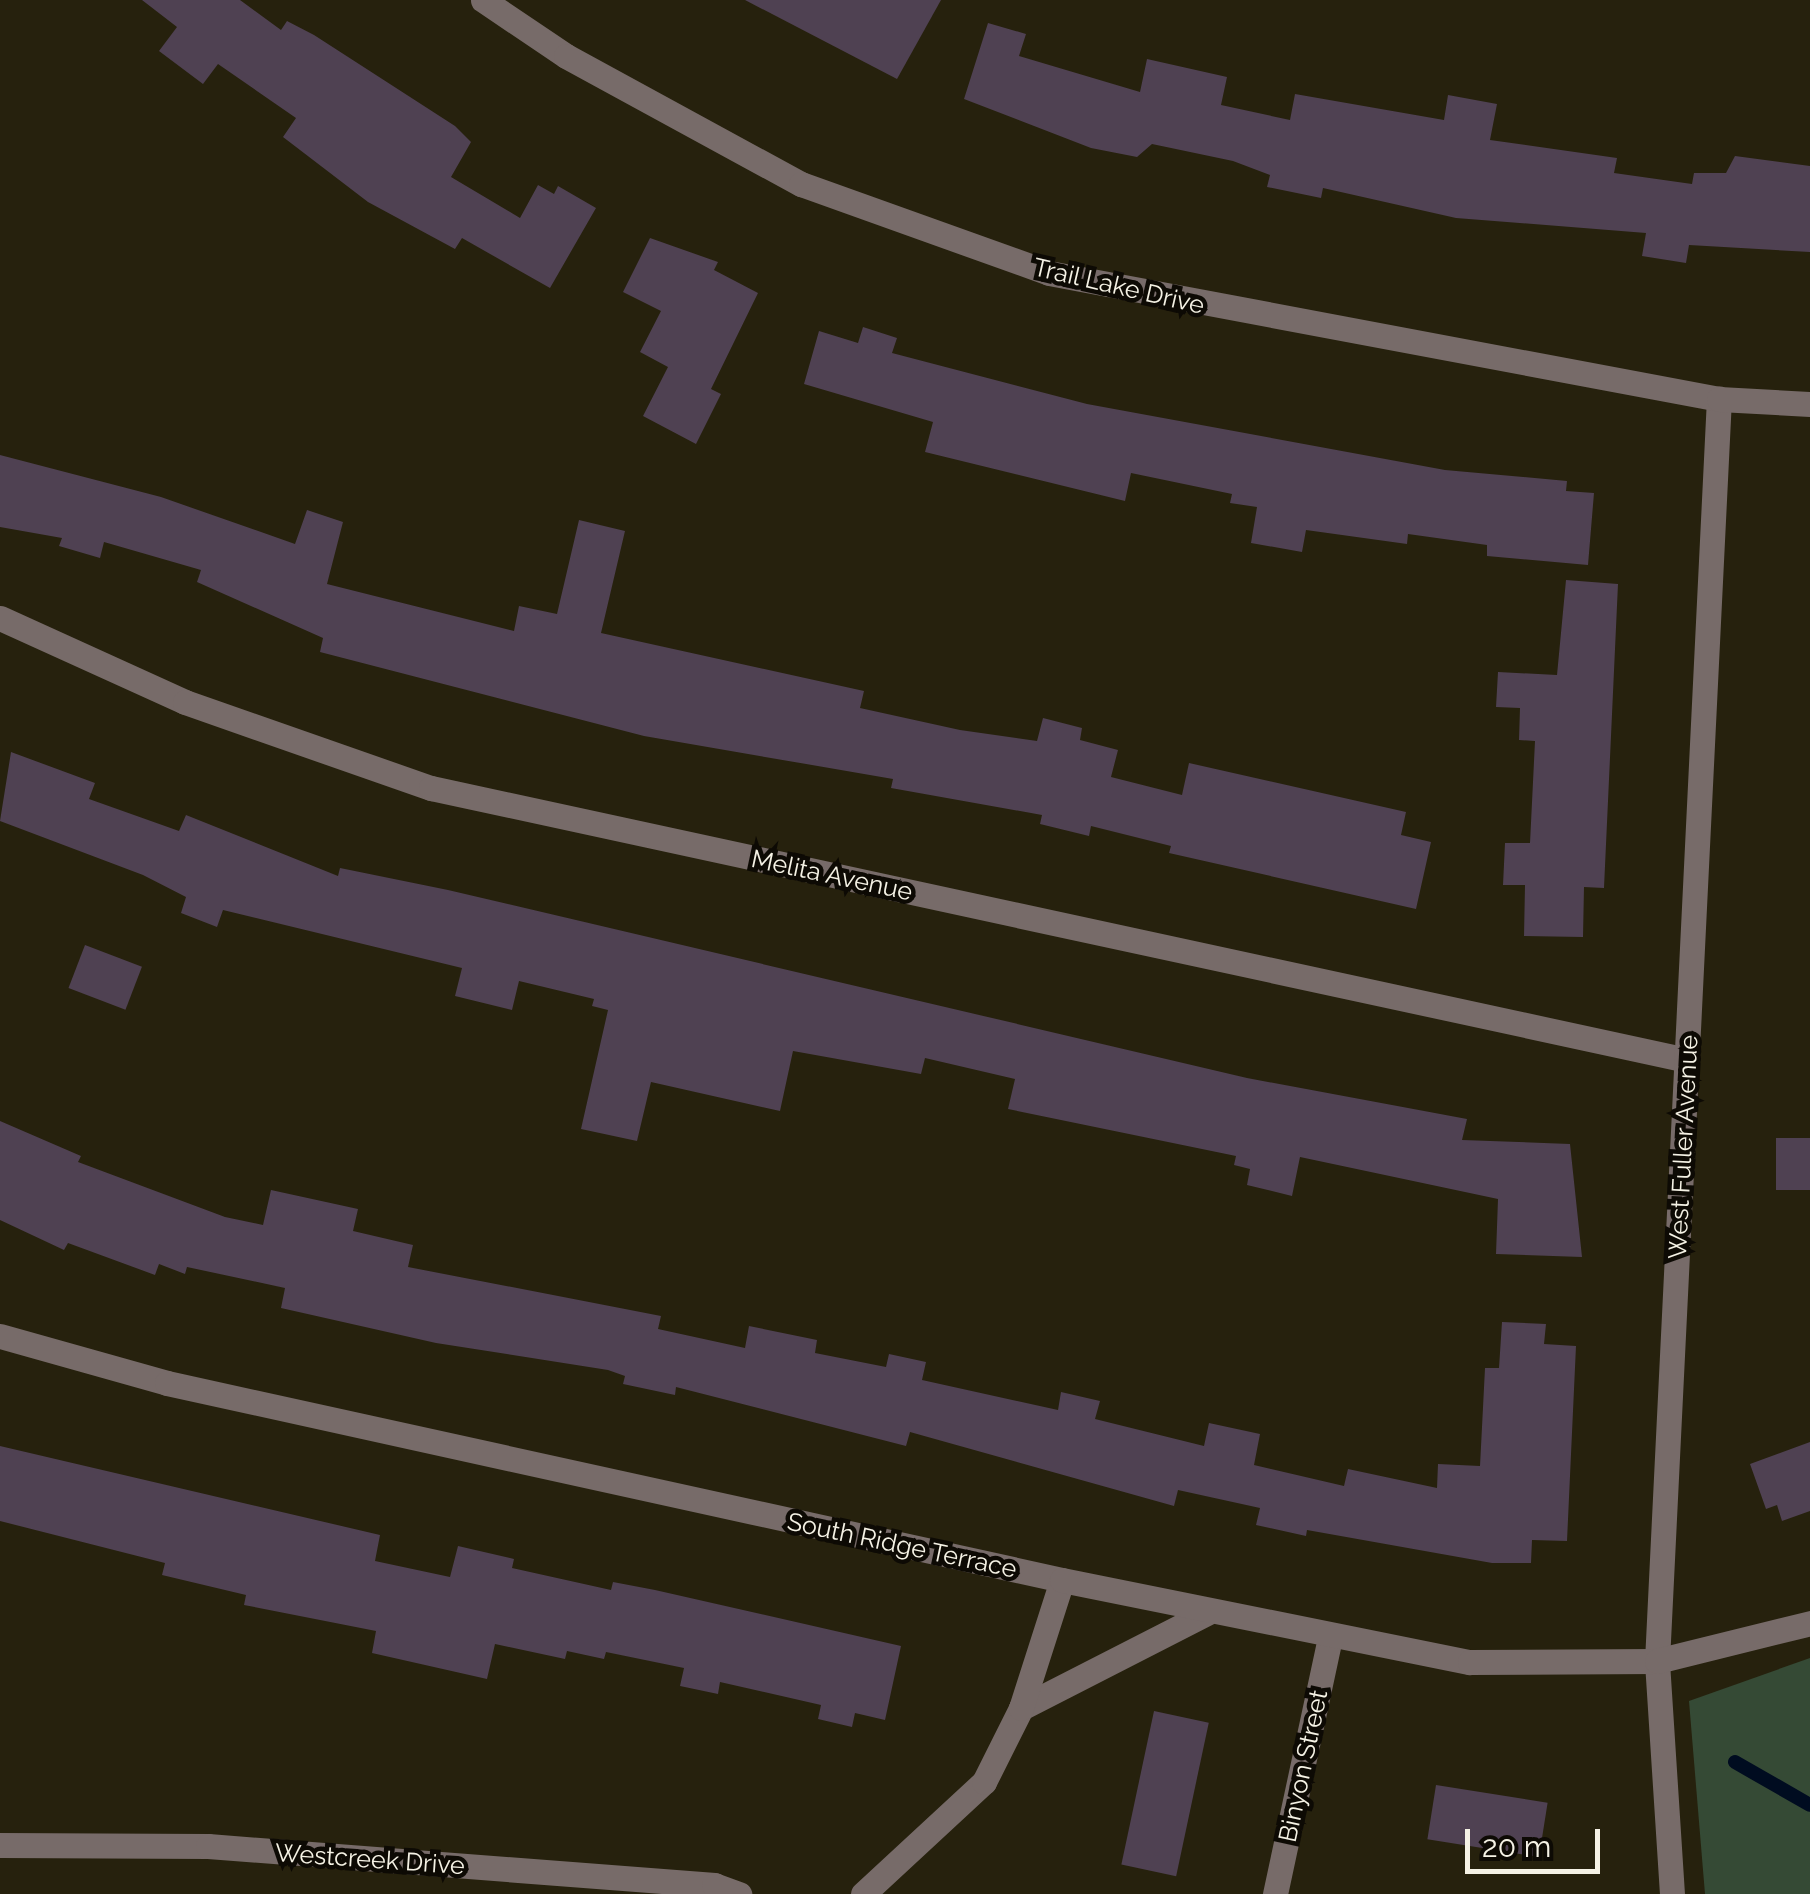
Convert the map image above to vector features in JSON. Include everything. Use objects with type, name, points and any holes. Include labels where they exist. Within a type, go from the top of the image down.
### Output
[{"type":"street","name":"Trail Lake Drive","points":[[483,0],[566,56],[801,184],[1049,272],[1718,400],[1810,404]]},
{"type":"street","name":"West Fuller Avenue","points":[[1672,1894],[1658,1661],[1718,400]]},
{"type":"street","name":"Melita Avenue","points":[[0,618],[186,702],[430,788],[1687,1060]]},
{"type":"street","name":"South Ridge Terrace","points":[[0,1336],[167,1383],[1207,1614],[1470,1662],[1658,1661],[1810,1623]]},
{"type":"street","points":[[864,1894],[959,1812],[1021,1708],[1062,1580]]},
{"type":"street","points":[[1021,1708],[1207,1614]]},
{"type":"street","name":"Binyon Street","points":[[1276,1894],[1330,1638]]},
{"type":"street","name":"Westcreek Drive","points":[[0,1845],[208,1846],[714,1885],[739,1894]]},
{"type":"green space","points":[[1810,1658],[1810,1894],[1705,1894],[1689,1701]]},
{"type":"building","points":[[142,0],[240,0],[281,30],[287,21],[455,126],[471,142],[451,177],[520,218],[538,185],[554,194],[558,186],[596,208],[550,288],[462,238],[455,249],[368,202],[283,137],[296,118],[218,64],[203,84],[159,51],[177,27]]},
{"type":"building","points":[[745,0],[941,0],[897,79]]},
{"type":"building","points":[[988,23],[1026,34],[1019,56],[1140,92],[1147,59],[1227,77],[1221,105],[1290,120],[1295,94],[1444,120],[1448,95],[1497,104],[1490,140],[1617,158],[1614,173],[1692,184],[1694,173],[1726,173],[1735,156],[1810,166],[1810,252],[1689,245],[1686,263],[1642,256],[1646,233],[1456,218],[1323,188],[1321,198],[1267,187],[1270,175],[1233,161],[1152,144],[1137,157],[1091,148],[964,99]]},
{"type":"building","points":[[650,238],[718,262],[714,270],[758,293],[711,389],[721,394],[696,444],[643,416],[668,367],[640,352],[661,311],[623,292]]},
{"type":"building","points":[[863,327],[897,338],[892,353],[1087,404],[1445,470],[1567,481],[1566,491],[1594,493],[1588,565],[1487,556],[1487,545],[1408,534],[1407,544],[1306,530],[1302,552],[1251,543],[1257,507],[1230,503],[1232,494],[1131,473],[1125,501],[925,452],[933,422],[804,384],[819,331],[858,343]]},
{"type":"building","points":[[0,455],[161,497],[295,544],[307,510],[343,522],[327,584],[514,631],[519,606],[557,614],[579,520],[625,531],[601,633],[864,691],[860,708],[960,730],[1037,741],[1043,718],[1082,728],[1080,740],[1118,750],[1111,777],[1182,795],[1189,763],[1406,812],[1401,835],[1431,842],[1416,909],[1169,853],[1171,846],[1091,826],[1089,836],[1040,824],[1042,815],[891,788],[893,779],[644,736],[320,652],[323,638],[197,582],[201,570],[104,542],[100,558],[59,546],[62,538],[0,527]]},
{"type":"building","points":[[1566,580],[1618,584],[1604,888],[1584,887],[1583,937],[1524,936],[1525,885],[1503,885],[1505,843],[1530,843],[1535,741],[1519,740],[1520,708],[1496,707],[1498,672],[1557,675]]},
{"type":"building","points":[[11,752],[95,783],[89,799],[179,831],[186,815],[338,876],[340,868],[448,890],[1247,1078],[1467,1119],[1462,1140],[1570,1144],[1582,1257],[1496,1254],[1498,1199],[1300,1157],[1292,1196],[1247,1185],[1250,1169],[1234,1165],[1236,1156],[1008,1109],[1015,1079],[925,1058],[921,1074],[793,1051],[780,1111],[651,1082],[637,1141],[581,1129],[608,1010],[592,1006],[594,999],[519,981],[512,1010],[455,996],[462,968],[223,910],[217,927],[181,913],[186,897],[143,875],[0,821]]},
{"type":"building","points":[[85,945],[142,967],[125,1010],[69,988]]},
{"type":"building","points":[[0,1121],[81,1156],[78,1162],[225,1217],[263,1225],[271,1190],[358,1209],[353,1231],[413,1245],[408,1267],[661,1316],[658,1329],[745,1348],[749,1326],[817,1340],[815,1353],[886,1367],[889,1354],[926,1362],[922,1380],[1058,1410],[1061,1392],[1100,1401],[1095,1419],[1204,1446],[1209,1423],[1260,1434],[1254,1465],[1344,1486],[1348,1469],[1437,1488],[1438,1464],[1480,1466],[1485,1368],[1499,1368],[1502,1322],[1546,1324],[1544,1344],[1576,1346],[1567,1541],[1532,1540],[1531,1563],[1492,1563],[1307,1530],[1306,1536],[1256,1525],[1260,1508],[1178,1490],[1174,1506],[910,1432],[906,1446],[676,1387],[675,1395],[623,1384],[625,1376],[608,1370],[436,1343],[281,1308],[285,1288],[187,1267],[185,1274],[159,1264],[155,1275],[68,1243],[64,1250],[0,1220]]},
{"type":"building","points":[[1776,1138],[1810,1138],[1810,1190],[1776,1190]]},
{"type":"building","points":[[1810,1442],[1810,1511],[1782,1521],[1777,1505],[1766,1509],[1750,1464]]},
{"type":"building","points":[[0,1446],[380,1535],[375,1561],[450,1577],[458,1546],[514,1559],[512,1568],[611,1590],[613,1582],[655,1590],[901,1646],[885,1720],[855,1713],[852,1727],[818,1719],[821,1705],[720,1682],[718,1694],[680,1686],[684,1668],[606,1652],[604,1659],[567,1651],[565,1659],[495,1644],[487,1679],[372,1653],[376,1631],[244,1605],[246,1595],[162,1575],[165,1563],[0,1521]]},
{"type":"building","points":[[1154,1711],[1209,1723],[1176,1876],[1121,1865]]},
{"type":"building","points":[[1436,1785],[1548,1803],[1539,1857],[1427,1839]]},
{"type":"waterway","points":[[1735,1762],[1810,1805]]}]
